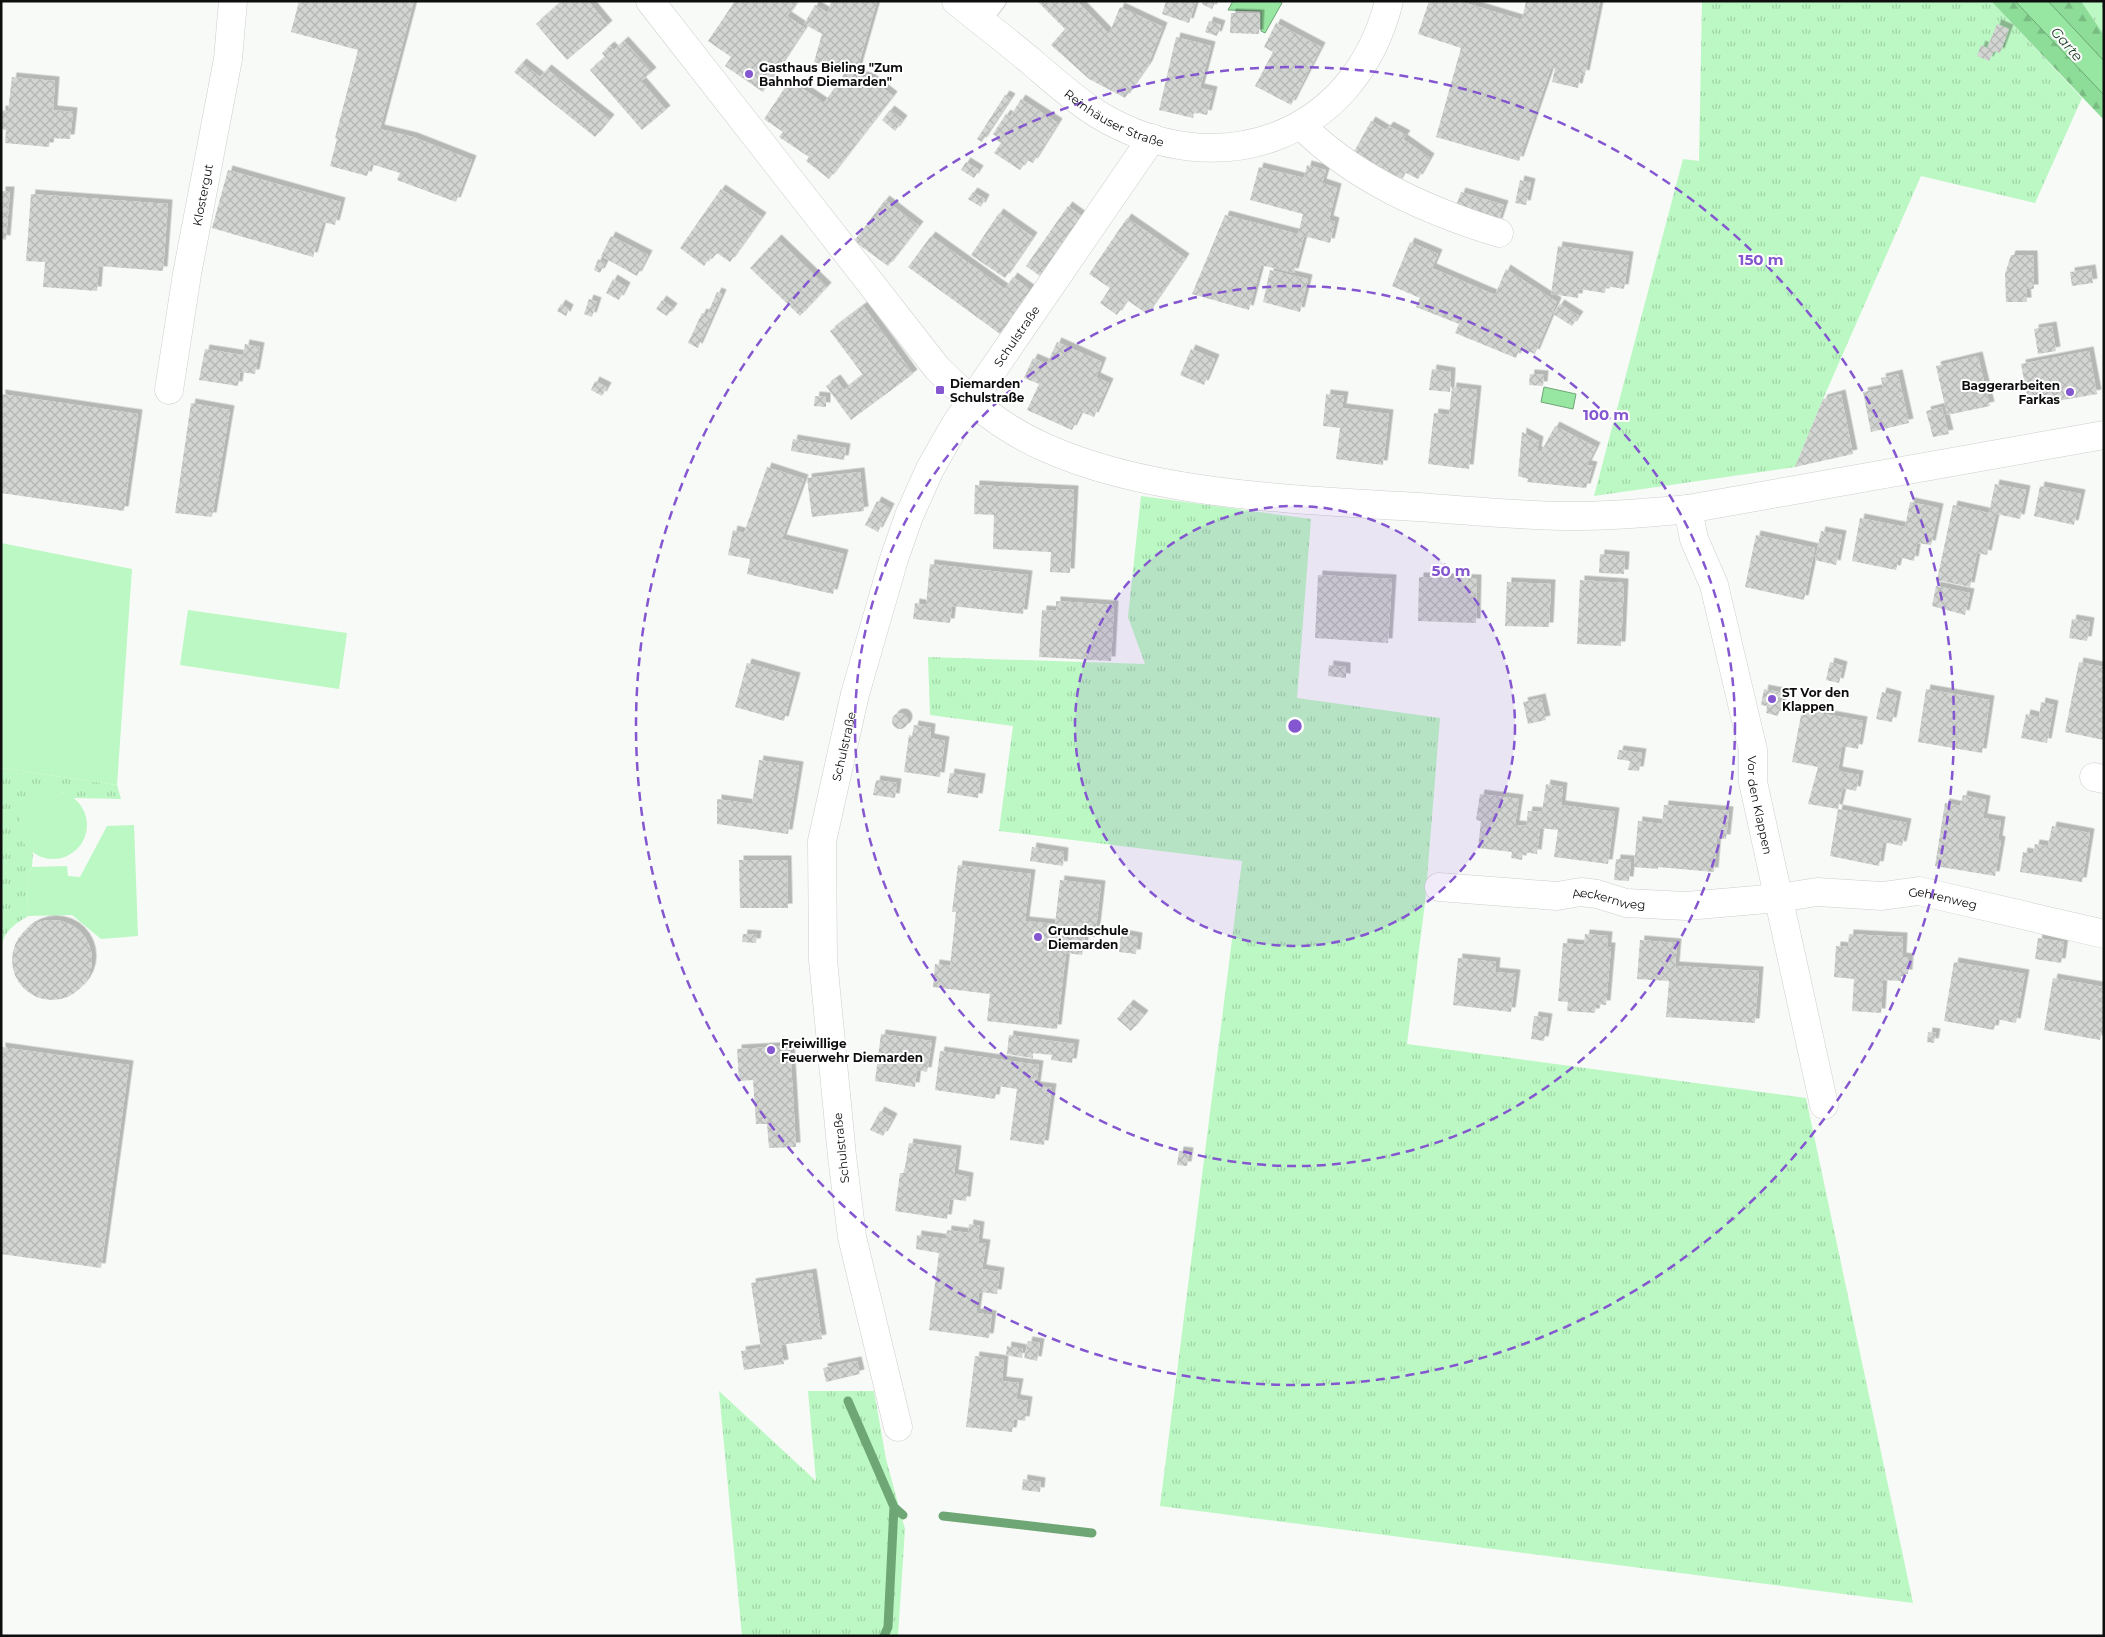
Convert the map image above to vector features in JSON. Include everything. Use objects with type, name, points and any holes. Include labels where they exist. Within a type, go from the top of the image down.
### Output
[{"type":"street","name":"Klostergut","points":[[169,390],[187,274],[228,59],[233,1]]},
{"type":"street","points":[[650,1],[937,368],[972,403],[1014,433],[1074,460],[1130,476],[1183,486],[1303,500],[1562,516],[1645,513],[1688,509],[2104,435]]},
{"type":"street","name":"Reinhäuser Straße","points":[[956,1],[989,8],[1067,92],[1098,114],[1130,130],[1152,138],[1197,146],[1246,146],[1282,134],[1301,125],[1326,107],[1353,78],[1368,58],[1378,38],[1389,1]]},
{"type":"street","points":[[1301,125],[1338,157],[1372,178],[1448,217],[1499,233]]},
{"type":"street","name":"Schulstraße","points":[[898,1427],[852,1237],[823,960],[822,841],[856,694],[878,611],[909,516],[934,462],[955,425],[972,403],[1152,138]]},
{"type":"street","name":"Vor den Klappen","points":[[1688,509],[1694,539],[1714,585],[1753,750],[1753,782],[1824,1104]]},
{"type":"street","name":"Aeckernweg","points":[[1439,887],[1557,896],[1581,892],[1597,894],[1626,903],[1686,906],[1779,898]]},
{"type":"street","name":"Gehrenweg","points":[[1779,898],[1817,892],[1882,896],[1919,891],[2104,934]]},
{"type":"green space","points":[[1702,1],[1991,1],[2082,98],[2035,203],[1921,176],[1795,467],[1594,496],[1683,159],[1699,161]]},
{"type":"green space","points":[[1991,1],[2081,1],[2104,35],[2103,119]]},
{"type":"green space","points":[[2081,1],[2104,1],[2104,35]]},
{"type":"green space","points":[[1141,496],[1311,519],[1297,698],[1440,718],[1425,903],[1407,1044],[1806,1098],[1913,1603],[1160,1506],[1242,861],[999,831],[1013,726],[930,715],[928,657],[1145,664],[1128,617]]},
{"type":"green space","points":[[1,543],[132,569],[117,785],[1,768]]},
{"type":"green space","points":[[188,610],[347,633],[339,689],[180,665]]},
{"type":"green space","points":[[1,768],[117,785],[121,799],[74,798],[62,792],[24,843],[33,853],[32,867],[27,882],[28,916],[7,932],[1,947]]},
{"type":"green space","points":[[53,791],[66,794],[77,801],[84,812],[87,825],[84,838],[77,849],[66,856],[53,859],[40,856],[29,849],[22,838],[19,825],[22,812],[29,801],[40,794]]},
{"type":"green space","points":[[134,825],[138,936],[101,939],[72,915],[28,916],[27,882],[32,867],[67,866],[68,876],[80,877],[107,826]]},
{"type":"green space","points":[[719,1391],[816,1481],[808,1391],[874,1391],[886,1459],[905,1529],[898,1636],[742,1636]]},
{"type":"water","points":[[1233,1],[1279,1],[1282,3],[1265,33],[1261,31],[1261,11],[1228,10]]},
{"type":"water","name":"Garte","points":[[2015,1],[2048,1],[2104,61],[2104,95]]},
{"type":"water","points":[[1544,387],[1576,394],[1573,409],[1541,402]]},
{"type":"building","points":[[299,1],[414,1],[380,129],[413,137],[472,160],[456,202],[397,180],[400,173],[371,164],[367,176],[330,166],[337,139],[335,138],[358,50],[291,32]]},
{"type":"building","points":[[562,1],[588,1],[608,25],[567,60],[536,24]]},
{"type":"building","points":[[735,1],[798,1],[787,16],[805,28],[763,92],[725,66],[731,57],[708,41]]},
{"type":"building","points":[[831,1],[877,1],[856,74],[870,78],[893,96],[829,179],[806,161],[809,157],[779,137],[783,132],[764,119],[790,80],[824,103],[846,71],[814,62],[822,34],[804,24],[815,5],[828,13]]},
{"type":"building","points":[[1037,1],[1077,1],[1109,34],[1120,7],[1163,27],[1148,65],[1125,98],[1089,79],[1051,45],[1065,29]]},
{"type":"building","points":[[1166,1],[1196,1],[1189,23],[1162,14]]},
{"type":"building","points":[[1203,1],[1216,1],[1212,9],[1202,4]]},
{"type":"building","points":[[1429,1],[1459,1],[1522,20],[1526,1],[1600,1],[1585,75],[1581,74],[1578,88],[1552,82],[1555,69],[1551,68],[1519,161],[1436,137],[1461,48],[1418,34]]},
{"type":"building","points":[[1231,13],[1260,14],[1259,34],[1230,33]]},
{"type":"building","points":[[1209,21],[1221,25],[1217,36],[1205,32]]},
{"type":"building","points":[[1276,23],[1321,47],[1291,105],[1255,86],[1273,52],[1264,47]]},
{"type":"building","points":[[1997,24],[2009,29],[2000,53],[1994,51],[1989,61],[1977,56],[1981,45],[1987,48]]},
{"type":"building","points":[[1176,37],[1211,46],[1200,88],[1213,91],[1207,115],[1194,112],[1193,118],[1159,110]]},
{"type":"building","points":[[624,41],[652,72],[641,81],[666,110],[642,130],[590,70],[605,57],[602,53],[610,46],[614,50]]},
{"type":"building","points":[[522,63],[540,77],[547,69],[610,119],[595,137],[514,72]]},
{"type":"building","points":[[12,77],[55,81],[53,110],[73,112],[70,139],[50,138],[49,147],[5,143],[6,130],[1,129],[1,110],[8,111]]},
{"type":"building","points":[[1005,95],[1011,98],[982,142],[977,139]]},
{"type":"building","points":[[1021,99],[1058,123],[1033,163],[1027,160],[1020,170],[994,153],[1001,143],[995,139],[997,137],[993,134],[1006,114],[1010,117]]},
{"type":"building","points":[[890,110],[903,120],[895,131],[882,120]]},
{"type":"building","points":[[1371,121],[1386,130],[1389,126],[1406,135],[1403,139],[1430,158],[1418,179],[1404,172],[1398,183],[1351,157]]},
{"type":"building","points":[[966,162],[979,170],[974,178],[961,170]]},
{"type":"building","points":[[1307,165],[1326,170],[1322,183],[1337,188],[1329,220],[1335,222],[1330,243],[1304,236],[1294,273],[1261,265],[1249,310],[1192,294],[1225,215],[1298,234],[1303,214],[1250,200],[1259,167],[1304,178]]},
{"type":"building","points":[[228,170],[341,202],[335,225],[323,222],[313,257],[212,228]]},
{"type":"building","points":[[1520,180],[1531,183],[1526,205],[1515,203]]},
{"type":"building","points":[[721,189],[762,217],[730,262],[717,253],[712,259],[710,257],[704,266],[680,248]]},
{"type":"building","points":[[1,191],[10,191],[6,240],[1,239]]},
{"type":"building","points":[[973,192],[985,199],[981,207],[968,199]]},
{"type":"building","points":[[1461,192],[1504,205],[1498,223],[1455,209]]},
{"type":"building","points":[[31,194],[168,204],[163,271],[99,266],[97,291],[43,287],[45,262],[26,261]]},
{"type":"building","points":[[885,200],[919,226],[888,266],[854,241]]},
{"type":"building","points":[[1068,206],[1083,217],[1040,276],[1026,266]]},
{"type":"building","points":[[999,213],[1033,237],[1005,278],[971,255]]},
{"type":"building","points":[[1127,218],[1185,258],[1147,314],[1127,300],[1117,315],[1100,303],[1110,288],[1089,274]]},
{"type":"building","points":[[611,236],[648,255],[637,276],[601,256]]},
{"type":"building","points":[[931,236],[1005,289],[1013,277],[1031,290],[1000,334],[908,267]]},
{"type":"building","points":[[777,239],[827,287],[800,316],[750,268]]},
{"type":"building","points":[[1410,242],[1438,254],[1432,268],[1495,295],[1506,269],[1557,302],[1535,354],[1520,348],[1516,358],[1455,333],[1459,324],[1416,307],[1420,298],[1392,286]]},
{"type":"building","points":[[1558,246],[1629,256],[1624,289],[1606,286],[1605,293],[1579,289],[1578,298],[1551,294]]},
{"type":"building","points":[[2011,255],[2033,255],[2034,289],[2026,289],[2027,302],[2006,302],[2005,274]]},
{"type":"building","points":[[598,259],[605,263],[600,273],[594,270]]},
{"type":"building","points":[[2091,269],[2093,283],[2072,286],[2070,272]]},
{"type":"building","points":[[1270,270],[1308,279],[1300,312],[1263,302]]},
{"type":"building","points":[[613,279],[626,287],[619,300],[606,293]]},
{"type":"building","points":[[717,292],[722,294],[698,348],[688,343],[702,313],[707,315]]},
{"type":"building","points":[[589,299],[597,302],[592,317],[584,314]]},
{"type":"building","points":[[662,300],[673,308],[667,316],[656,309]]},
{"type":"building","points":[[561,304],[569,309],[566,316],[557,311]]},
{"type":"building","points":[[1560,304],[1579,316],[1572,326],[1553,314]]},
{"type":"building","points":[[863,306],[913,374],[851,420],[826,386],[836,379],[844,390],[863,375],[830,331]]},
{"type":"building","points":[[2052,326],[2056,351],[2038,354],[2034,329]]},
{"type":"building","points":[[1057,342],[1102,362],[1096,377],[1109,383],[1094,417],[1081,412],[1072,430],[1027,410],[1039,384],[1024,378],[1033,358],[1047,364]]},
{"type":"building","points":[[245,344],[260,347],[255,374],[240,372],[238,386],[199,380],[205,349],[243,355]]},
{"type":"building","points":[[1191,349],[1215,359],[1204,385],[1180,375]]},
{"type":"building","points":[[2089,351],[2097,394],[2029,406],[2021,364]]},
{"type":"building","points":[[1978,356],[1990,406],[1947,415],[1936,366]]},
{"type":"building","points":[[1432,369],[1451,372],[1450,392],[1429,390]]},
{"type":"building","points":[[1530,374],[1544,375],[1543,386],[1529,385]]},
{"type":"building","points":[[1898,374],[1909,423],[1871,432],[1863,392],[1883,388],[1881,378]]},
{"type":"building","points":[[595,381],[607,387],[602,396],[591,390]]},
{"type":"building","points":[[1452,387],[1477,390],[1469,469],[1428,464],[1434,413],[1449,415]]},
{"type":"building","points":[[1,394],[138,414],[124,511],[1,493]]},
{"type":"building","points":[[1326,394],[1344,396],[1342,408],[1389,414],[1383,465],[1336,459],[1340,428],[1323,426]]},
{"type":"building","points":[[1841,394],[1853,454],[1795,467],[1823,399]]},
{"type":"building","points":[[815,396],[826,397],[826,407],[814,406]]},
{"type":"building","points":[[191,403],[230,410],[212,517],[175,513]]},
{"type":"building","points":[[1942,407],[1949,434],[1933,437],[1926,411]]},
{"type":"building","points":[[1555,426],[1596,447],[1587,465],[1593,466],[1586,488],[1527,482],[1528,479],[1518,476],[1522,432],[1539,441],[1537,451],[1541,452]]},
{"type":"building","points":[[793,439],[846,448],[844,460],[791,451]]},
{"type":"building","points":[[767,467],[804,479],[782,539],[844,554],[833,594],[747,574],[750,559],[728,555],[733,530],[744,533]]},
{"type":"building","points":[[860,472],[864,511],[812,517],[807,478]]},
{"type":"building","points":[[1995,484],[2026,490],[2020,519],[1996,514],[1987,555],[1977,553],[1970,587],[1937,580],[1953,505],[1989,513]]},
{"type":"building","points":[[975,485],[1074,490],[1070,573],[1050,572],[1051,552],[993,549],[994,515],[974,514]]},
{"type":"building","points":[[2040,486],[2081,494],[2074,525],[2034,516]]},
{"type":"building","points":[[877,501],[890,508],[878,532],[865,525]]},
{"type":"building","points":[[1910,502],[1939,508],[1931,545],[1917,543],[1914,561],[1899,557],[1896,570],[1852,561],[1860,518],[1905,527]]},
{"type":"building","points":[[1821,531],[1842,535],[1836,565],[1815,560]]},
{"type":"building","points":[[1756,535],[1815,548],[1804,600],[1745,587]]},
{"type":"building","points":[[1600,554],[1625,556],[1624,574],[1599,573]]},
{"type":"building","points":[[930,564],[1028,575],[1023,614],[952,606],[950,623],[913,619],[915,603],[926,605]]},
{"type":"building","points":[[1318,575],[1392,579],[1388,643],[1315,638]]},
{"type":"building","points":[[1419,577],[1477,579],[1476,623],[1418,621]]},
{"type":"building","points":[[1580,580],[1624,583],[1621,646],[1577,644]]},
{"type":"building","points":[[1507,582],[1551,584],[1549,627],[1505,626]]},
{"type":"building","points":[[1936,586],[1970,593],[1965,615],[1932,606]]},
{"type":"building","points":[[1056,601],[1114,605],[1111,661],[1039,657],[1042,610],[1056,611]]},
{"type":"building","points":[[2072,619],[2090,622],[2087,641],[2069,638]]},
{"type":"building","points":[[1830,662],[1843,666],[1839,683],[1826,680]]},
{"type":"building","points":[[2079,662],[2104,667],[2104,740],[2065,732]]},
{"type":"building","points":[[747,663],[796,677],[784,721],[735,707]]},
{"type":"building","points":[[1329,665],[1346,667],[1346,678],[1328,676]]},
{"type":"building","name":"ST Vor den Klappen","points":[[1764,689],[1784,693],[1778,716],[1766,713],[1767,706],[1761,705]]},
{"type":"building","points":[[1926,689],[1990,700],[1982,753],[1918,742]]},
{"type":"building","points":[[1882,692],[1897,696],[1892,722],[1876,719]]},
{"type":"building","points":[[1541,698],[1546,720],[1528,724],[1523,702]]},
{"type":"building","points":[[2041,702],[2054,705],[2047,743],[2021,738],[2026,714],[2039,717]]},
{"type":"building","points":[[1802,710],[1863,721],[1858,749],[1842,746],[1838,771],[1859,775],[1856,791],[1843,788],[1838,809],[1808,804],[1818,767],[1792,762]]},
{"type":"building","points":[[900,713],[906,715],[908,721],[906,727],[900,729],[894,727],[892,721],[894,715]]},
{"type":"building","points":[[914,725],[931,728],[930,738],[945,741],[940,777],[904,772],[909,735],[912,736]]},
{"type":"building","points":[[1619,750],[1642,753],[1639,771],[1628,770],[1630,761],[1617,759]]},
{"type":"building","points":[[759,760],[799,766],[788,834],[717,824],[717,799],[752,804]]},
{"type":"building","points":[[950,773],[981,778],[978,798],[947,793]]},
{"type":"building","points":[[876,780],[897,783],[895,798],[873,795]]},
{"type":"building","points":[[1546,784],[1563,787],[1561,805],[1615,812],[1608,864],[1554,857],[1558,830],[1540,828],[1537,854],[1523,852],[1522,860],[1511,858],[1512,852],[1478,848],[1481,821],[1476,820],[1480,794],[1519,799],[1515,825],[1526,826],[1528,811],[1542,812]]},
{"type":"building","points":[[1963,795],[1986,800],[1983,818],[2001,821],[1998,840],[2001,841],[1995,876],[1935,866],[1945,803],[1960,806]]},
{"type":"building","points":[[1664,805],[1729,811],[1726,839],[1717,838],[1714,872],[1634,867],[1638,821],[1662,824]]},
{"type":"building","points":[[1838,809],[1907,823],[1902,846],[1883,842],[1879,866],[1830,856]]},
{"type":"building","points":[[2052,826],[2090,833],[2082,882],[2020,872],[2023,852],[2033,854],[2035,844],[2048,846]]},
{"type":"building","points":[[1032,847],[1064,852],[1063,866],[1030,861]]},
{"type":"building","points":[[1616,859],[1631,860],[1629,881],[1614,880]]},
{"type":"building","points":[[739,860],[787,860],[788,908],[740,908]]},
{"type":"building","points":[[958,865],[1031,874],[1025,921],[1055,924],[1060,880],[1101,885],[1095,937],[1085,936],[1082,955],[1066,953],[1057,1029],[987,1021],[990,994],[933,987],[935,964],[950,966],[956,912],[952,912]]},
{"type":"building","points":[[52,920],[67,923],[80,932],[89,945],[92,960],[89,975],[80,988],[67,997],[52,1000],[37,997],[24,988],[15,975],[12,960],[15,945],[24,932],[37,923]]},
{"type":"building","points":[[743,934],[757,935],[756,943],[742,942]]},
{"type":"building","points":[[1121,934],[1138,937],[1136,954],[1119,952]]},
{"type":"building","points":[[1585,934],[1608,936],[1607,947],[1611,947],[1606,1005],[1596,1004],[1595,1013],[1567,1011],[1568,1002],[1558,1001],[1563,943],[1584,945]]},
{"type":"building","points":[[1849,934],[1903,937],[1902,957],[1909,958],[1908,974],[1901,974],[1901,981],[1883,980],[1881,1013],[1852,1011],[1854,979],[1834,977],[1836,946],[1848,947]]},
{"type":"building","points":[[2038,938],[2064,942],[2061,963],[2035,959]]},
{"type":"building","points":[[1640,940],[1677,943],[1675,966],[1759,971],[1755,1023],[1666,1017],[1669,981],[1637,979]]},
{"type":"building","points":[[1458,958],[1496,962],[1495,972],[1516,974],[1511,1012],[1453,1005]]},
{"type":"building","points":[[1954,962],[2025,974],[2016,1023],[1996,1019],[1994,1030],[1944,1021]]},
{"type":"building","points":[[2053,978],[2104,987],[2104,1021],[2100,1040],[2044,1030]]},
{"type":"building","points":[[1129,1004],[1144,1015],[1131,1031],[1117,1019]]},
{"type":"building","points":[[1534,1016],[1548,1018],[1544,1041],[1531,1039]]},
{"type":"building","points":[[1928,1032],[1936,1033],[1934,1043],[1927,1042]]},
{"type":"building","points":[[881,1034],[932,1041],[927,1072],[917,1070],[915,1087],[875,1081]]},
{"type":"building","points":[[1009,1035],[1075,1044],[1072,1063],[1051,1060],[1052,1055],[1033,1053],[1033,1058],[1007,1054]]},
{"type":"building","points":[[790,1046],[796,1147],[769,1148],[767,1124],[756,1124],[753,1080],[739,1081],[737,1049]]},
{"type":"building","points":[[1,1047],[129,1065],[101,1268],[1,1254]]},
{"type":"building","points":[[940,1051],[1039,1065],[1036,1086],[1052,1088],[1044,1145],[1010,1140],[1017,1089],[997,1086],[995,1099],[935,1090]]},
{"type":"building","points":[[880,1111],[893,1118],[883,1136],[870,1130]]},
{"type":"building","points":[[909,1143],[957,1150],[954,1174],[969,1177],[966,1201],[950,1199],[947,1219],[895,1211],[900,1173],[904,1173]]},
{"type":"building","points":[[1179,1151],[1189,1152],[1187,1166],[1177,1165]]},
{"type":"building","points":[[969,1224],[980,1226],[978,1243],[986,1244],[982,1269],[1000,1272],[997,1294],[979,1292],[976,1313],[992,1315],[989,1338],[929,1330],[939,1253],[916,1249],[917,1235],[946,1239],[947,1230],[968,1233]]},
{"type":"building","points":[[812,1273],[822,1339],[781,1345],[784,1364],[744,1370],[741,1351],[761,1348],[751,1283]]},
{"type":"building","points":[[1028,1341],[1040,1343],[1037,1361],[1024,1358]]},
{"type":"building","points":[[1007,1346],[1023,1349],[1022,1358],[1006,1355]]},
{"type":"building","points":[[975,1356],[1004,1360],[1002,1381],[1019,1383],[1016,1399],[1028,1401],[1025,1421],[1014,1419],[1012,1432],[966,1427]]},
{"type":"building","points":[[857,1361],[860,1374],[826,1382],[823,1368]]},
{"type":"building","points":[[1023,1479],[1041,1482],[1040,1492],[1022,1490]]},
{"type":"waterway","points":[[848,1401],[894,1507],[903,1515]]},
{"type":"waterway","points":[[884,1636],[888,1627],[894,1507]]},
{"type":"waterway","points":[[943,1516],[1092,1533]]},
{"type":"place","name":"Gasthaus Bieling \"Zum Bahnhof Diemarden\"","points":[[749,74]]},
{"type":"place","name":"Diemarden Schulstraße","points":[[940,390]]},
{"type":"place","name":"Baggerarbeiten Farkas","points":[[2070,392]]},
{"type":"place","name":"ST Vor den Klappen","points":[[1772,699]]},
{"type":"place","name":"Grundschule Diemarden","points":[[1038,937]]},
{"type":"place","name":"Freiwillige Feuerwehr Diemarden","points":[[771,1050]]}]
